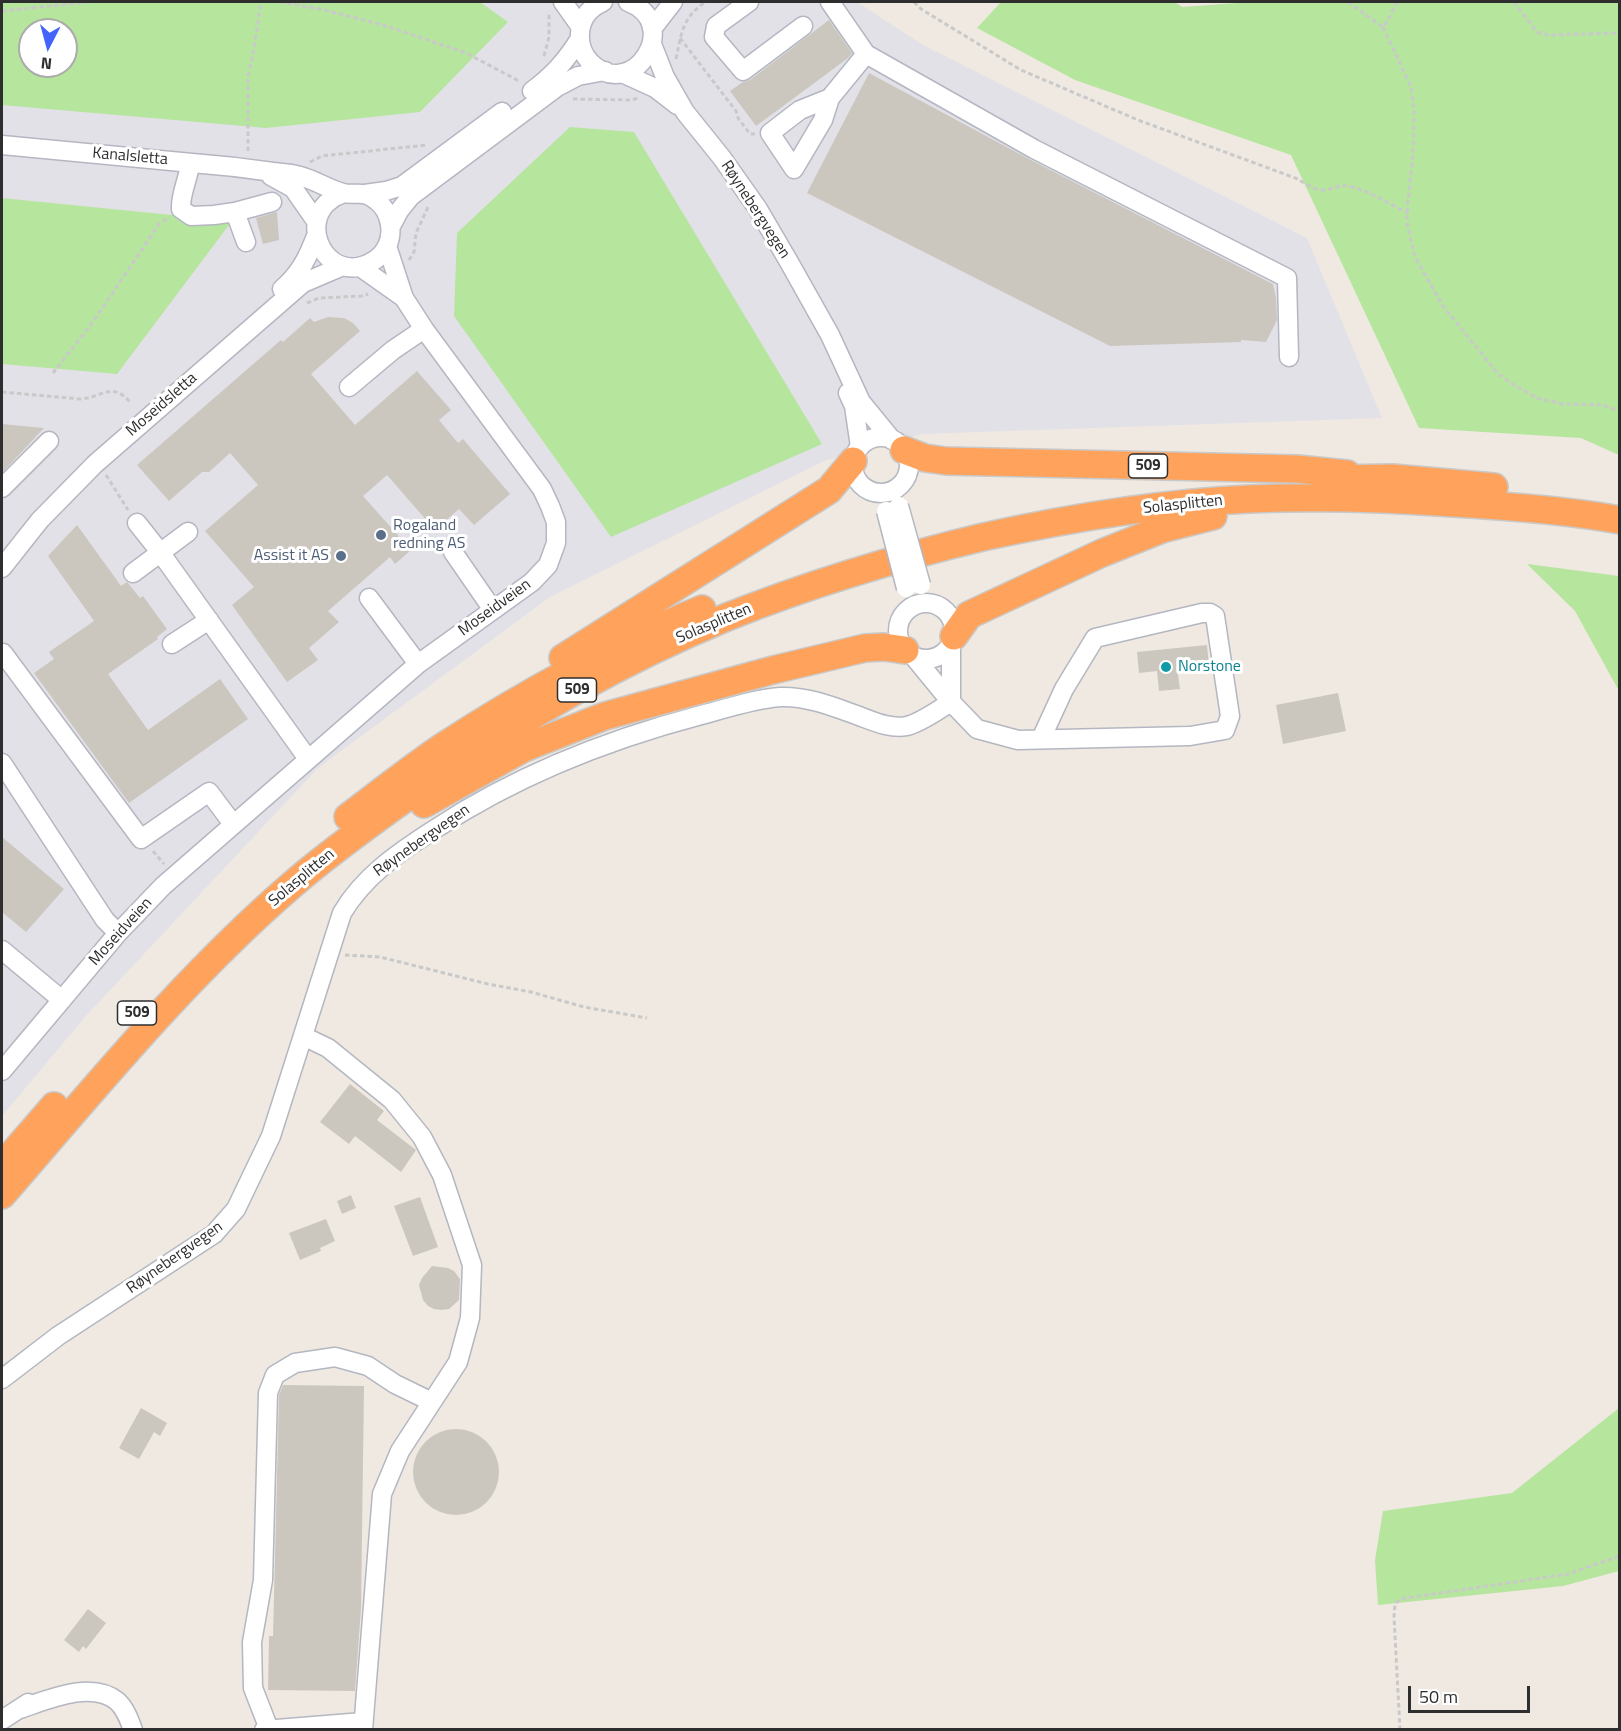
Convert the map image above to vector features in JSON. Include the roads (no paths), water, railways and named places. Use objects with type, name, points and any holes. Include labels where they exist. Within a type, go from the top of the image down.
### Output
[{"type":"highway","name":"509","points":[[898,445],[925,458],[945,461],[1297,469],[1390,488]]},
{"type":"highway","name":"509","points":[[442,748],[500,699],[830,490],[856,454]]},
{"type":"highway","name":"Solasplitten","points":[[2,1166],[103,1049],[172,974],[237,909],[282,869],[345,819],[442,748],[504,709],[657,627],[728,598],[811,568],[959,525],[1095,498],[1244,481],[1542,493],[1620,507]]},
{"type":"highway","name":"509","points":[[952,641],[969,615],[1102,553],[1162,529],[1203,518],[1390,488]]},
{"type":"highway","name":"Solasplitten","points":[[2,1195],[185,987],[247,925],[297,880],[363,828],[454,764],[514,726],[586,684],[723,619],[815,585],[921,552],[1040,525],[1152,508],[1245,499],[1340,497],[1390,488],[1620,520]]},
{"type":"highway","name":"509","points":[[297,880],[405,814],[525,748],[605,716],[865,648],[884,646],[910,654]]},
{"type":"street","points":[[365,194],[402,186],[550,77],[566,60],[589,10],[603,2]]},
{"type":"street","name":"Røynebergvegen","points":[[634,2],[649,19],[652,37],[665,77],[685,112],[722,158],[758,209],[830,335],[861,402],[898,445]]},
{"type":"street","points":[[391,226],[411,196],[557,87],[578,76],[632,69],[641,63],[648,54],[652,37],[673,2]]},
{"type":"street","points":[[749,2],[716,26],[714,36],[743,72],[803,26]]},
{"type":"street","points":[[830,2],[866,54],[1034,149],[1287,278],[1289,357]]},
{"type":"street","name":"Røynebergvegen","points":[[556,4],[580,33],[582,50],[595,66],[655,88],[685,112]]},
{"type":"street","points":[[830,98],[800,110],[770,134],[794,168],[823,120],[830,98],[866,54]]},
{"type":"street","name":"Kanalsletta","points":[[2,145],[253,169],[300,176],[344,193]]},
{"type":"street","points":[[190,163],[181,210],[191,216],[235,212],[272,202]]},
{"type":"street","points":[[253,169],[293,188],[316,228],[321,249],[330,260],[351,266],[404,298]]},
{"type":"street","points":[[316,228],[322,209],[332,199],[344,193],[365,194],[378,201],[387,212],[391,226],[387,246],[371,263],[351,266]]},
{"type":"street","points":[[235,212],[246,242]]},
{"type":"street","name":"Moseidsletta","points":[[2,549],[32,512],[87,457],[295,278],[307,259],[316,228]]},
{"type":"street","points":[[387,246],[404,298]]},
{"type":"street","name":"Moseidsletta","points":[[2,568],[40,520],[103,456],[303,283],[351,266]]},
{"type":"street","name":"Moseidveien","points":[[2,1071],[118,933],[163,886],[418,664],[532,582],[548,565],[556,543],[556,522],[542,489],[424,329],[404,298]]},
{"type":"street","name":"Røynebergvegen","points":[[817,314],[825,341],[854,406],[856,454],[854,474],[861,485],[879,493]]},
{"type":"street","points":[[349,387],[393,350],[424,329]]},
{"type":"street","points":[[856,454],[866,441],[883,437],[898,445],[908,462],[904,480],[894,489],[879,493],[892,508],[914,587],[933,604]]},
{"type":"street","points":[[2,488],[49,441]]},
{"type":"street","points":[[892,508],[898,496],[900,484]]},
{"type":"street","points":[[137,523],[308,759]]},
{"type":"street","points":[[133,573],[188,532]]},
{"type":"street","points":[[453,552],[493,609]]},
{"type":"street","points":[[914,587],[900,621],[898,632],[900,642],[977,729],[1018,740],[1190,736],[1225,730],[1230,716],[1215,616],[1202,613],[1095,638],[1064,689],[1041,739]]},
{"type":"street","points":[[369,598],[418,664]]},
{"type":"street","points":[[905,612],[923,603],[943,608],[950,616],[954,626],[951,702]]},
{"type":"street","points":[[172,644],[209,620]]},
{"type":"street","points":[[910,654],[925,660],[936,658],[944,653],[952,641]]},
{"type":"street","points":[[3,653],[141,839],[209,792],[233,824]]},
{"type":"street","name":"Røynebergvegen","points":[[2,1379],[58,1336],[214,1234],[226,1222],[236,1209],[271,1136],[342,913],[356,892],[374,872],[420,838],[466,809],[564,759],[648,729],[765,699],[783,697],[809,700],[891,727],[911,725],[951,702]]},
{"type":"street","points":[[2,763],[105,920],[118,933]]},
{"type":"street","points":[[2,950],[62,1000]]},
{"type":"street","points":[[264,1730],[363,1726],[382,1494],[400,1451],[458,1362],[470,1318],[472,1265],[442,1175],[422,1137],[392,1100],[328,1048],[303,1036]]},
{"type":"street","points":[[269,1729],[253,1688],[252,1642],[263,1580],[268,1393],[275,1375],[295,1363],[335,1357],[368,1366],[395,1384],[432,1402]]},
{"type":"street","points":[[2,1720],[20,1709],[41,1690]]},
{"type":"street","points":[[20,1709],[74,1692],[92,1692],[109,1696],[117,1701],[128,1717],[133,1730]]},
{"type":"place","name":"Rogaland redning AS","points":[[381,535]]},
{"type":"place","name":"Assist it AS","points":[[341,556]]},
{"type":"place","name":"Norstone","points":[[1166,667]]}]
